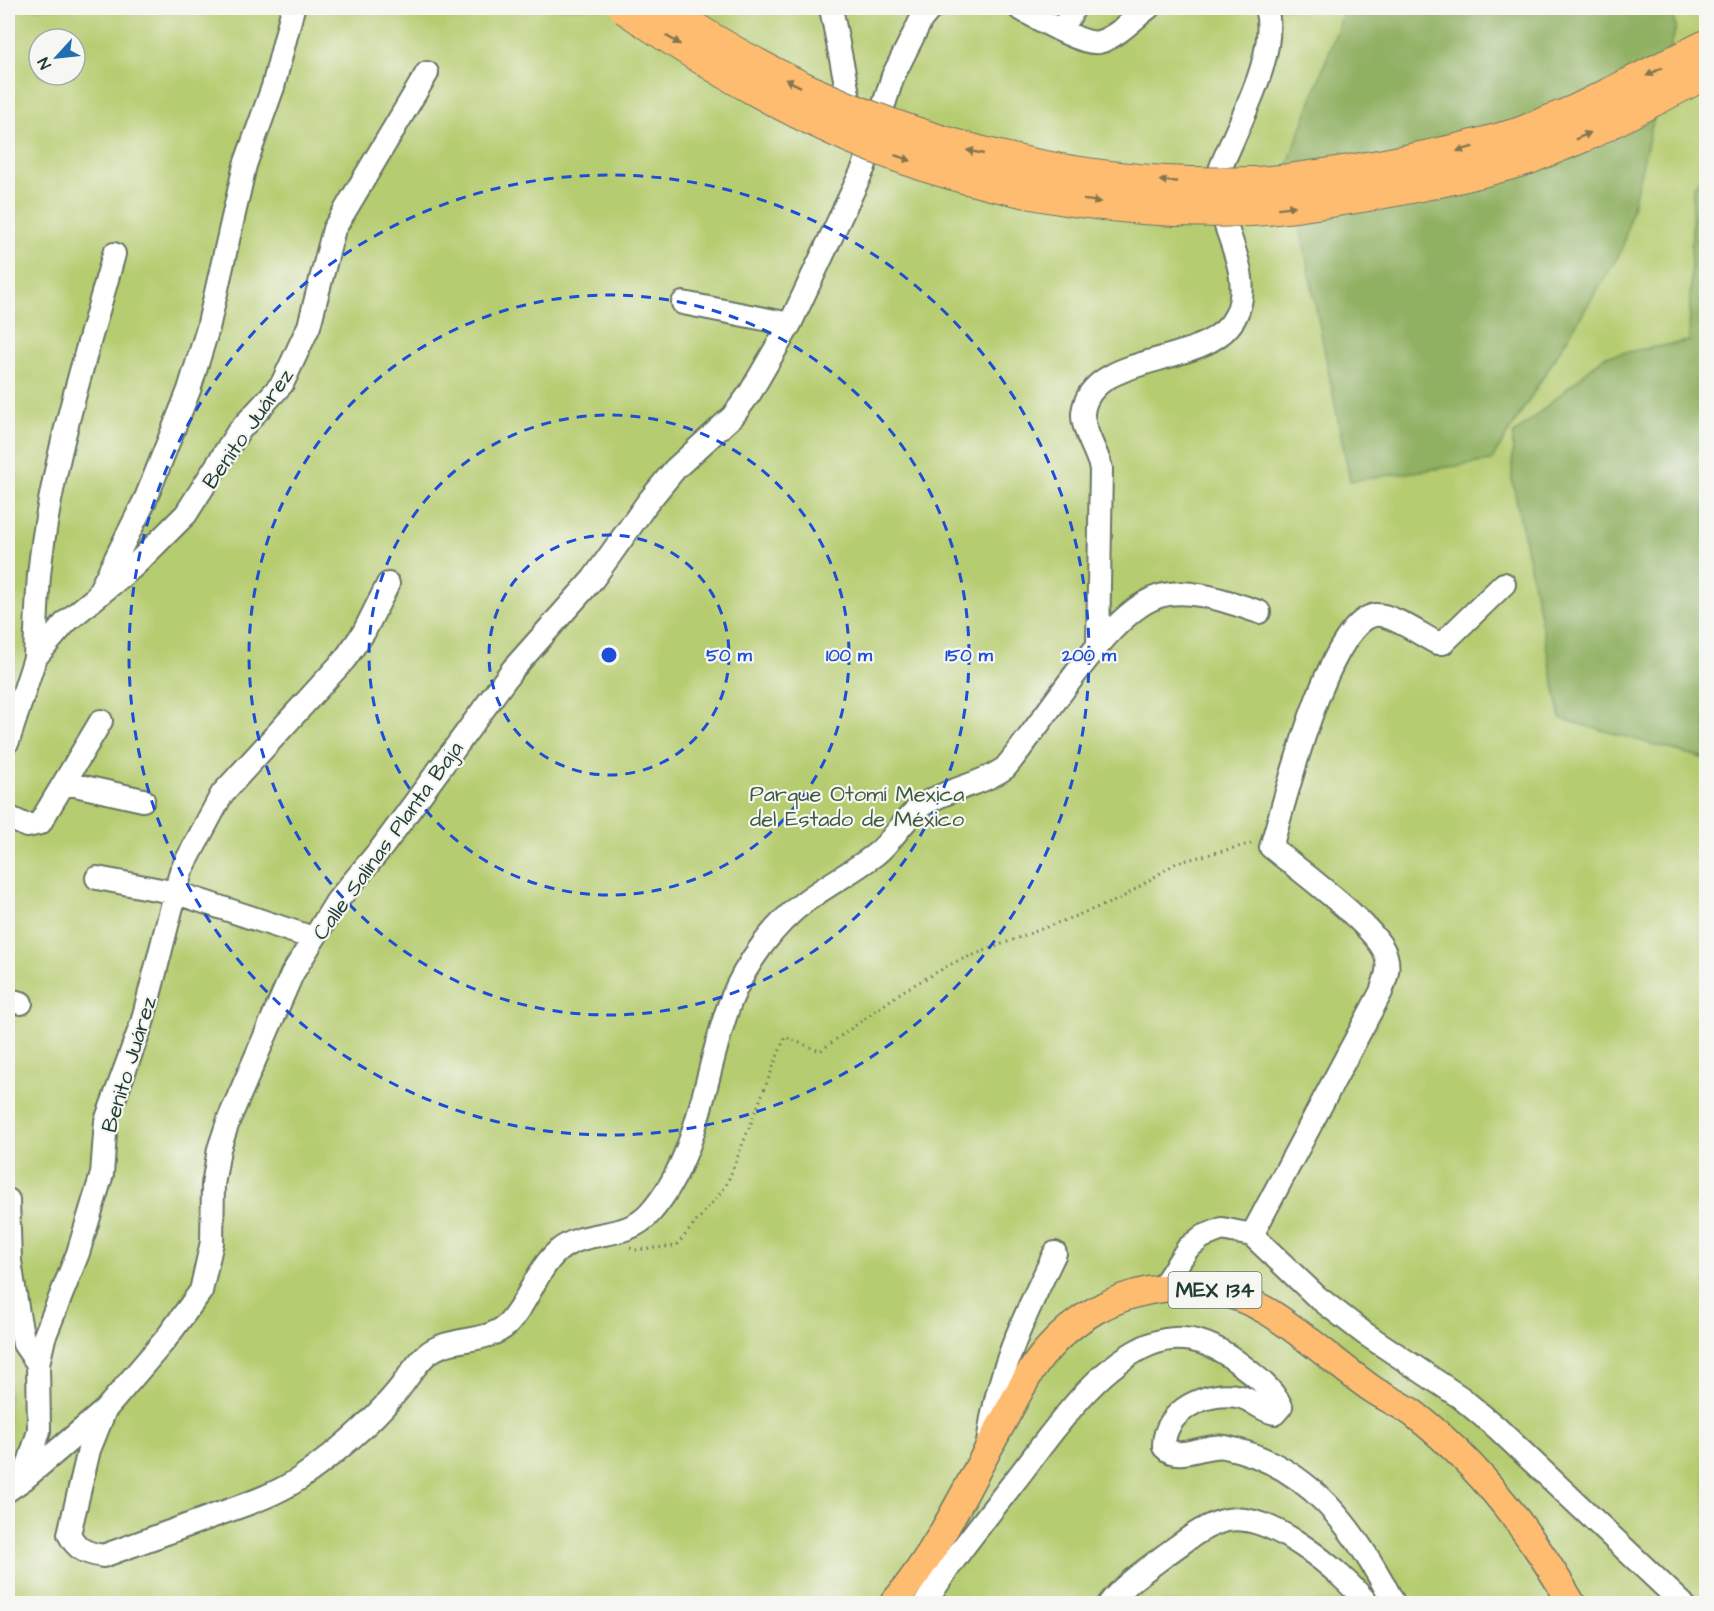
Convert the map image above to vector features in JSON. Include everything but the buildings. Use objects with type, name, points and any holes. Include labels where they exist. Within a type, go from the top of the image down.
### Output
[{"type":"highway","points":[[625,8],[728,75],[814,119],[896,156],[950,174],[1022,191],[1158,208],[1252,210],[1286,207],[1428,186],[1469,176],[1528,158],[1586,135],[1707,73]]},
{"type":"highway","points":[[663,8],[740,56],[796,85],[907,130],[959,148],[1029,164],[1162,181],[1236,184],[1284,180],[1423,159],[1463,150],[1531,129],[1575,111],[1707,46]]},
{"type":"main road","name":"MEX 134","points":[[893,1604],[934,1567],[987,1450],[1046,1350],[1070,1328],[1101,1306],[1131,1294],[1163,1286],[1214,1290],[1237,1295],[1296,1330],[1372,1389],[1413,1413],[1454,1448],[1500,1497],[1552,1569],[1572,1604]]},
{"type":"street","points":[[97,597],[147,498],[189,390],[207,328],[245,165],[273,87],[293,8]]},
{"type":"street","points":[[831,8],[864,167]]},
{"type":"street","name":"Calle Salinas Planta Baja","points":[[16,1485],[105,1410],[165,1340],[201,1291],[212,1242],[213,1185],[219,1149],[229,1119],[292,974],[337,901],[383,846],[513,669],[593,579],[648,502],[675,469],[733,416],[750,393],[790,324],[864,167],[893,76],[921,20],[931,8]]},
{"type":"street","points":[[1018,8],[1082,40],[1096,43],[1110,37],[1148,8]]},
{"type":"street","points":[[1062,30],[1074,8]]},
{"type":"street","points":[[1098,645],[1101,469],[1083,420],[1086,403],[1093,391],[1112,374],[1191,349],[1222,334],[1236,317],[1241,299],[1238,258],[1216,191],[1219,171],[1264,58],[1270,32],[1266,8]]},
{"type":"street","name":"Benito Juárez","points":[[8,741],[35,658],[66,622],[134,566],[186,514],[238,432],[282,384],[309,326],[334,230],[427,73]]},
{"type":"street","points":[[35,658],[39,575],[47,526],[69,421],[114,254]]},
{"type":"street","points":[[683,303],[790,324]]},
{"type":"street","name":"Benito Juárez","points":[[16,1485],[39,1431],[38,1364],[44,1338],[78,1253],[102,1174],[106,1121],[142,1023],[181,871],[222,794],[345,659],[364,632],[388,584]]},
{"type":"street","points":[[1252,1235],[1381,992],[1388,972],[1383,945],[1358,921],[1260,845],[1321,688],[1343,640],[1356,625],[1365,618],[1381,615],[1443,644],[1504,584]]},
{"type":"street","points":[[105,1410],[89,1450],[69,1534],[74,1545],[85,1553],[103,1556],[257,1500],[299,1478],[326,1458],[394,1395],[427,1354],[441,1346],[495,1334],[510,1322],[546,1265],[558,1251],[576,1239],[604,1236],[635,1226],[643,1220],[674,1179],[688,1142],[732,998],[749,966],[777,926],[806,901],[879,852],[920,806],[942,794],[993,777],[1005,768],[1098,645],[1126,618],[1152,598],[1172,594],[1195,596],[1259,612]]},
{"type":"street","points":[[8,817],[27,826],[40,823],[101,721]]},
{"type":"street","points":[[66,783],[142,800]]},
{"type":"street","points":[[97,878],[177,893],[314,938]]},
{"type":"street","points":[[8,1200],[10,1261],[18,1314],[24,1344],[38,1364]]},
{"type":"street","points":[[1163,1286],[1188,1248],[1202,1237],[1222,1229],[1252,1235],[1316,1296],[1364,1333],[1460,1397],[1497,1428],[1683,1604]]},
{"type":"street","points":[[987,1450],[993,1404],[1004,1364],[1018,1328],[1055,1252]]},
{"type":"street","points":[[925,1604],[934,1567],[1095,1383],[1134,1352],[1154,1343],[1183,1338],[1205,1341],[1230,1356],[1257,1377],[1281,1406],[1275,1413],[1239,1396],[1210,1396],[1190,1404],[1173,1420],[1164,1437],[1164,1447],[1169,1452],[1177,1454],[1223,1446],[1281,1466],[1327,1502],[1379,1574],[1394,1604]]},
{"type":"street","points":[[1109,1604],[1120,1590],[1208,1526],[1228,1520],[1246,1520],[1290,1539],[1323,1561],[1368,1604]]},
{"type":"path","points":[[604,1236],[635,1250],[676,1246],[726,1186],[785,1037],[820,1051],[903,991],[955,962],[1120,899],[1176,863],[1260,845]]},
{"type":"green space","name":"Parque Otomí Mexica del Estado de México","points":[[8,8],[1706,8],[1706,1603],[8,1603]]},
{"type":"green space","points":[[1345,8],[1669,8],[1676,26],[1622,250],[1491,461],[1350,481],[1288,164]]},
{"type":"green space","points":[[1706,172],[1706,759],[1561,719],[1512,479],[1513,435],[1605,356],[1689,341],[1693,187]]}]
